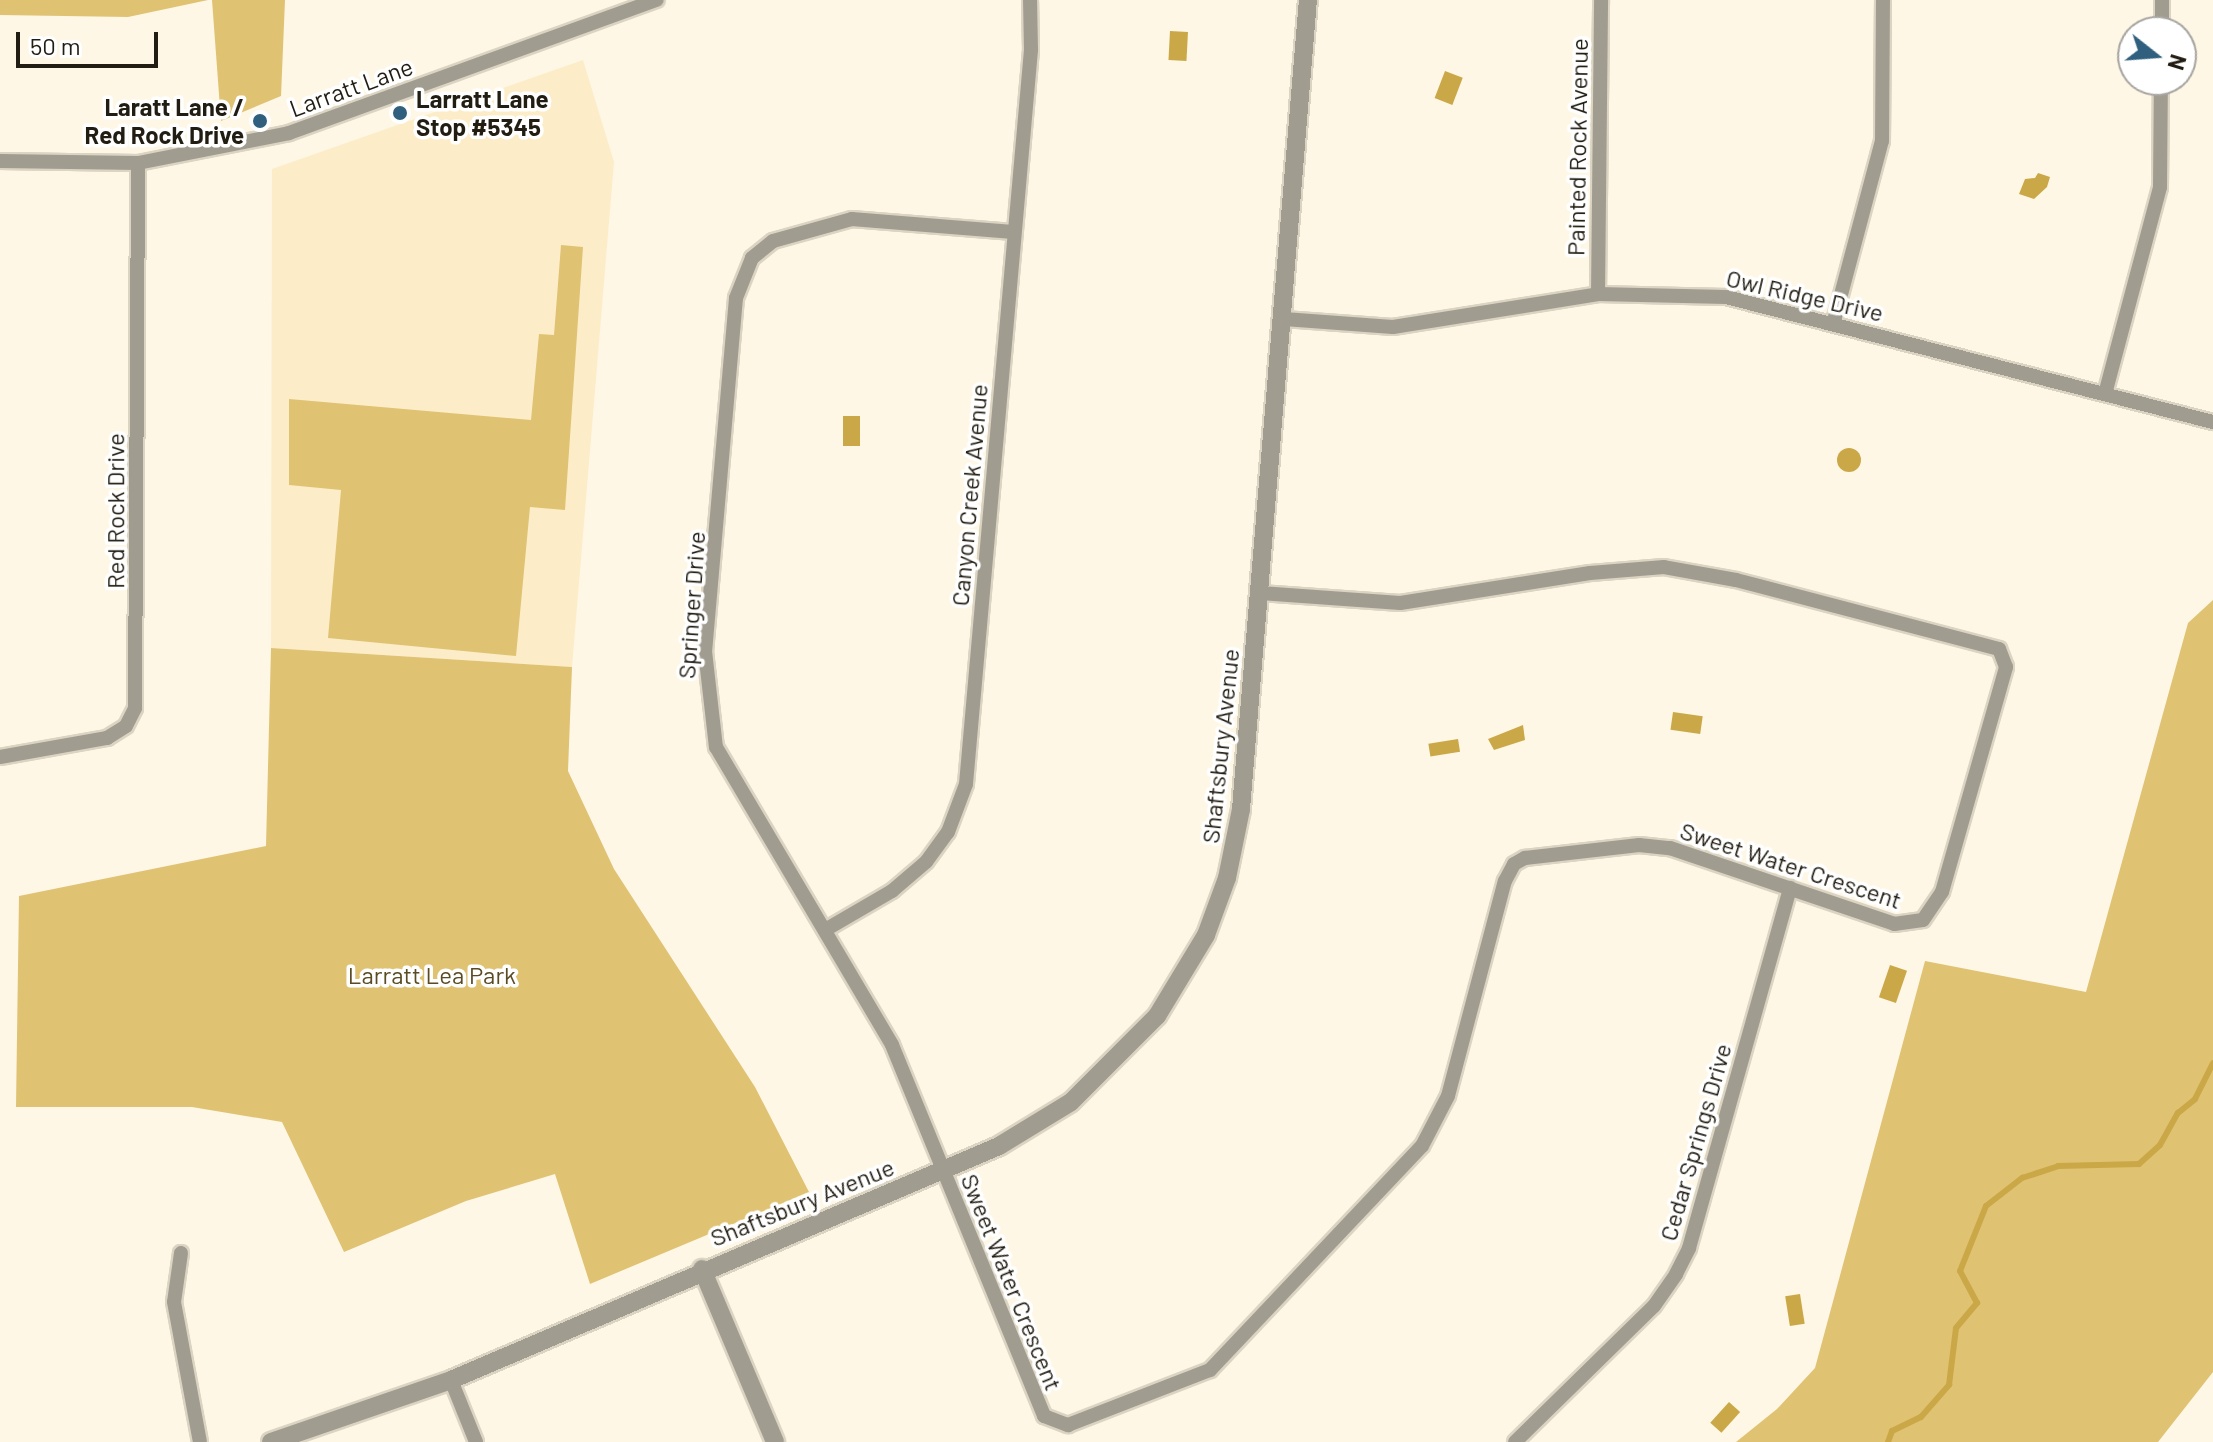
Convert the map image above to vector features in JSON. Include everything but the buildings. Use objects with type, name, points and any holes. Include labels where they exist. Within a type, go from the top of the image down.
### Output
[{"type":"street","name":"Larratt Lane","points":[[0,161],[138,163],[289,133],[657,0]]},
{"type":"street","name":"Canyon Creek Avenue","points":[[825,930],[892,891],[926,862],[948,832],[966,784],[1031,50],[1030,0]]},
{"type":"street","name":"Shaftsbury Avenue","points":[[271,1442],[451,1380],[702,1269],[1022,1134],[1093,1084],[1157,1016],[1199,949],[1227,878],[1237,832],[1284,319],[1308,0]]},
{"type":"street","name":"Painted Rock Avenue","points":[[1598,294],[1601,0]]},
{"type":"street","points":[[1834,321],[1882,141],[1883,0]]},
{"type":"street","points":[[2105,394],[2160,187],[2161,96]]},
{"type":"street","name":"Red Rock Drive","points":[[0,757],[107,738],[126,726],[135,708],[138,163]]},
{"type":"street","name":"Springer Drive","points":[[942,1170],[892,1045],[726,767],[708,715],[705,651],[736,298],[752,258],[773,241],[852,219],[1013,232]]},
{"type":"street","name":"Owl Ridge Drive","points":[[1284,319],[1393,327],[1598,294],[1726,297],[1834,321],[2213,422]]},
{"type":"street","name":"Sweet Water Crescent","points":[[942,1170],[1044,1416],[1068,1425],[1210,1370],[1422,1146],[1448,1096],[1505,881],[1514,864],[1525,858],[1639,845],[1697,855],[1894,924],[1923,920],[1935,909],[2006,667],[1999,649],[1736,580],[1664,567],[1400,603],[1260,593]]},
{"type":"street","name":"Cedar Springs Drive","points":[[1515,1442],[1654,1306],[1676,1274],[1692,1237],[1790,888]]},
{"type":"street","points":[[181,1253],[174,1302],[200,1442]]},
{"type":"street","points":[[702,1269],[775,1442]]},
{"type":"street","points":[[451,1380],[476,1442]]},
{"type":"shaded area","points":[[1170,31],[1188,32],[1186,61],[1168,60]]},
{"type":"shaded area","points":[[583,60],[614,162],[572,667],[271,648],[272,169]]},
{"type":"shaded area","points":[[1445,71],[1463,78],[1452,105],[1435,98]]},
{"type":"shaded area","points":[[2038,173],[2050,177],[2047,187],[2034,199],[2019,194],[2025,179],[2035,178]]},
{"type":"shaded area","points":[[843,416],[860,416],[860,446],[843,446]]},
{"type":"shaded area","points":[[1849,448],[1858,451],[1861,460],[1858,469],[1849,472],[1840,469],[1837,460],[1840,451]]},
{"type":"shaded area","points":[[1673,712],[1703,716],[1700,734],[1670,730]]},
{"type":"shaded area","points":[[1523,725],[1525,740],[1494,750],[1488,739]]},
{"type":"shaded area","points":[[1458,739],[1460,752],[1430,757],[1428,744]]},
{"type":"shaded area","points":[[1890,965],[1907,971],[1896,1003],[1879,997]]},
{"type":"shaded area","points":[[1800,1294],[1805,1324],[1790,1326],[1785,1296]]},
{"type":"shaded area","points":[[1729,1402],[1740,1412],[1721,1433],[1710,1423]]},
{"type":"green space","points":[[0,0],[208,0],[128,17],[0,15]]},
{"type":"green space","points":[[212,0],[285,0],[281,96],[221,121]]},
{"type":"green space","points":[[561,245],[583,247],[565,510],[530,507],[516,656],[328,638],[341,490],[289,485],[289,399],[531,420],[539,334],[554,335]]},
{"type":"green space","points":[[2213,600],[2213,1372],[2158,1442],[1736,1442],[1777,1409],[1815,1368],[1925,961],[2086,992],[2188,623]]},
{"type":"green space","name":"Larratt Lea Park","points":[[271,648],[572,667],[568,771],[614,869],[755,1087],[809,1192],[590,1284],[555,1174],[466,1201],[344,1252],[282,1122],[192,1107],[16,1107],[19,896],[266,846]]},
{"type":"waterway","points":[[1888,1442],[1892,1431],[1921,1417],[1949,1385],[1956,1328],[1977,1303],[1960,1271],[1986,1206],[2022,1178],[2058,1166],[2139,1164],[2160,1145],[2178,1113],[2195,1099],[2213,1063]]},
{"type":"place","name":"Larratt Lane Stop #5345","points":[[400,113]]},
{"type":"place","name":"Laratt Lane / Red Rock Drive","points":[[260,121]]}]
